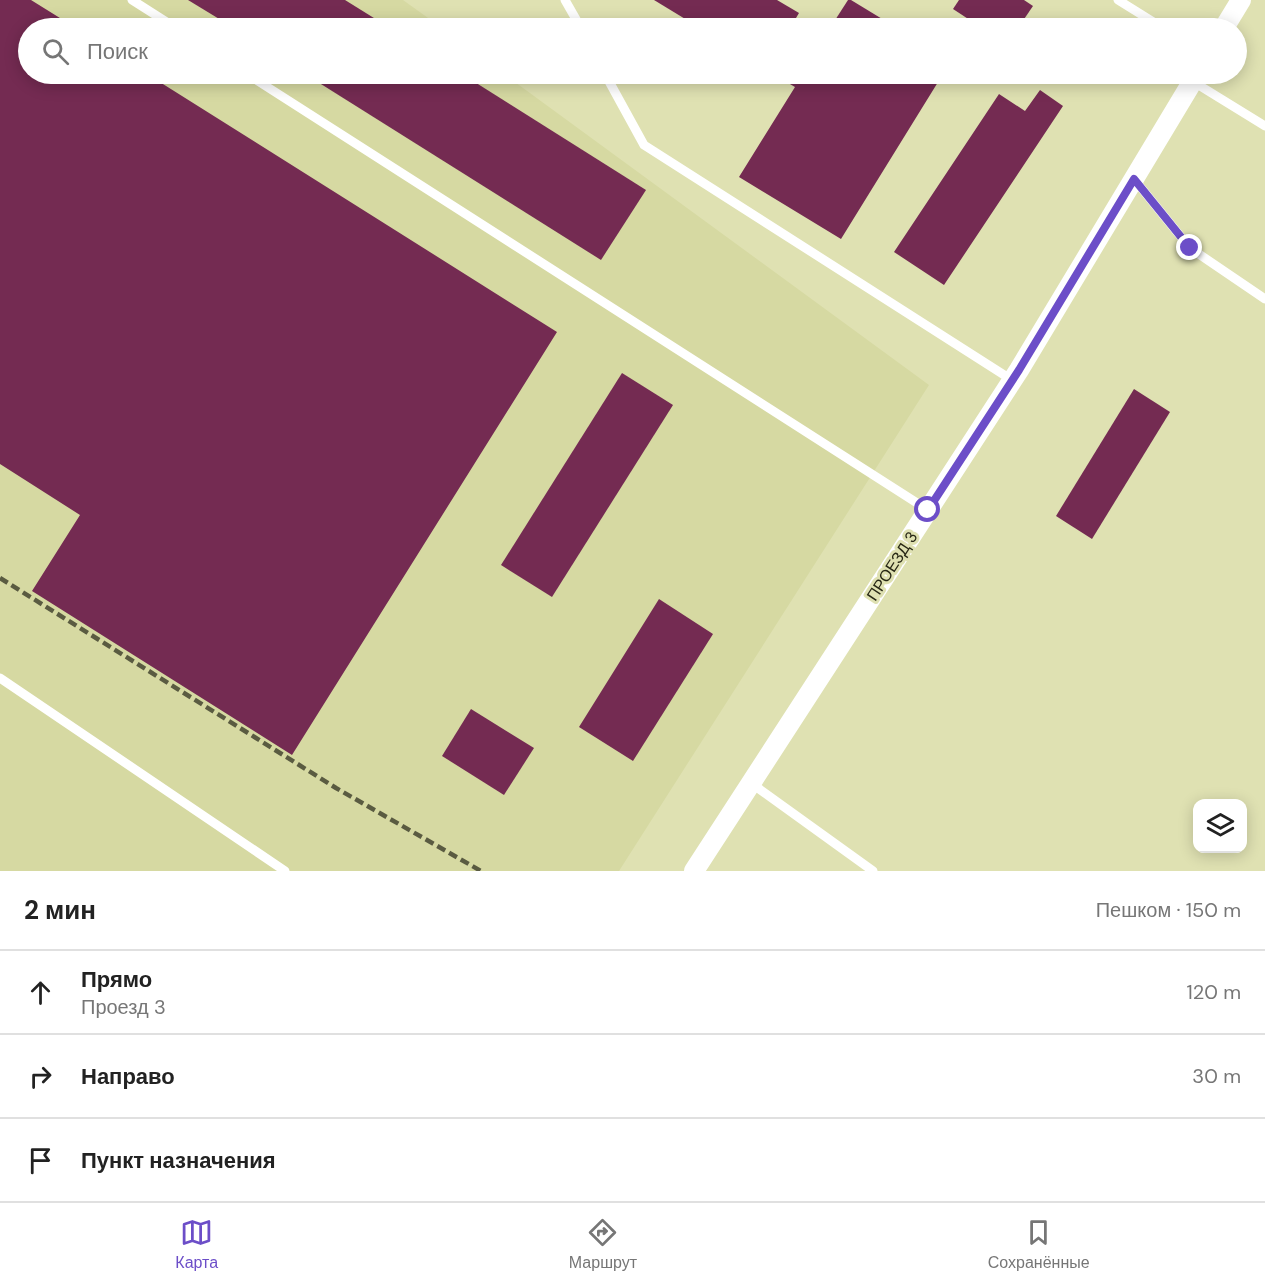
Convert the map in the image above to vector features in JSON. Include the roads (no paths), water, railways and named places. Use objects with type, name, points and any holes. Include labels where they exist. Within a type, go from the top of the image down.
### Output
[{"type":"street","points":[[1230,18],[1242,0]]},
{"type":"street","name":"ПРОЕЗД 3","points":[[694,871],[1012,380],[1191,84]]},
{"type":"lane","points":[[132,0],[160,18]]},
{"type":"lane","points":[[565,0],[575,18]]},
{"type":"lane","points":[[1118,0],[1147,18]]},
{"type":"lane","points":[[263,84],[928,510]]},
{"type":"lane","points":[[610,84],[644,145],[1012,380]]},
{"type":"lane","points":[[1205,84],[1265,126]]},
{"type":"lane","points":[[1134,179],[1190,248],[1265,299]]},
{"type":"lane","points":[[0,678],[285,871]]},
{"type":"lane","points":[[751,783],[873,871]]},
{"type":"railway","points":[[0,578],[336,788],[481,871]]}]
